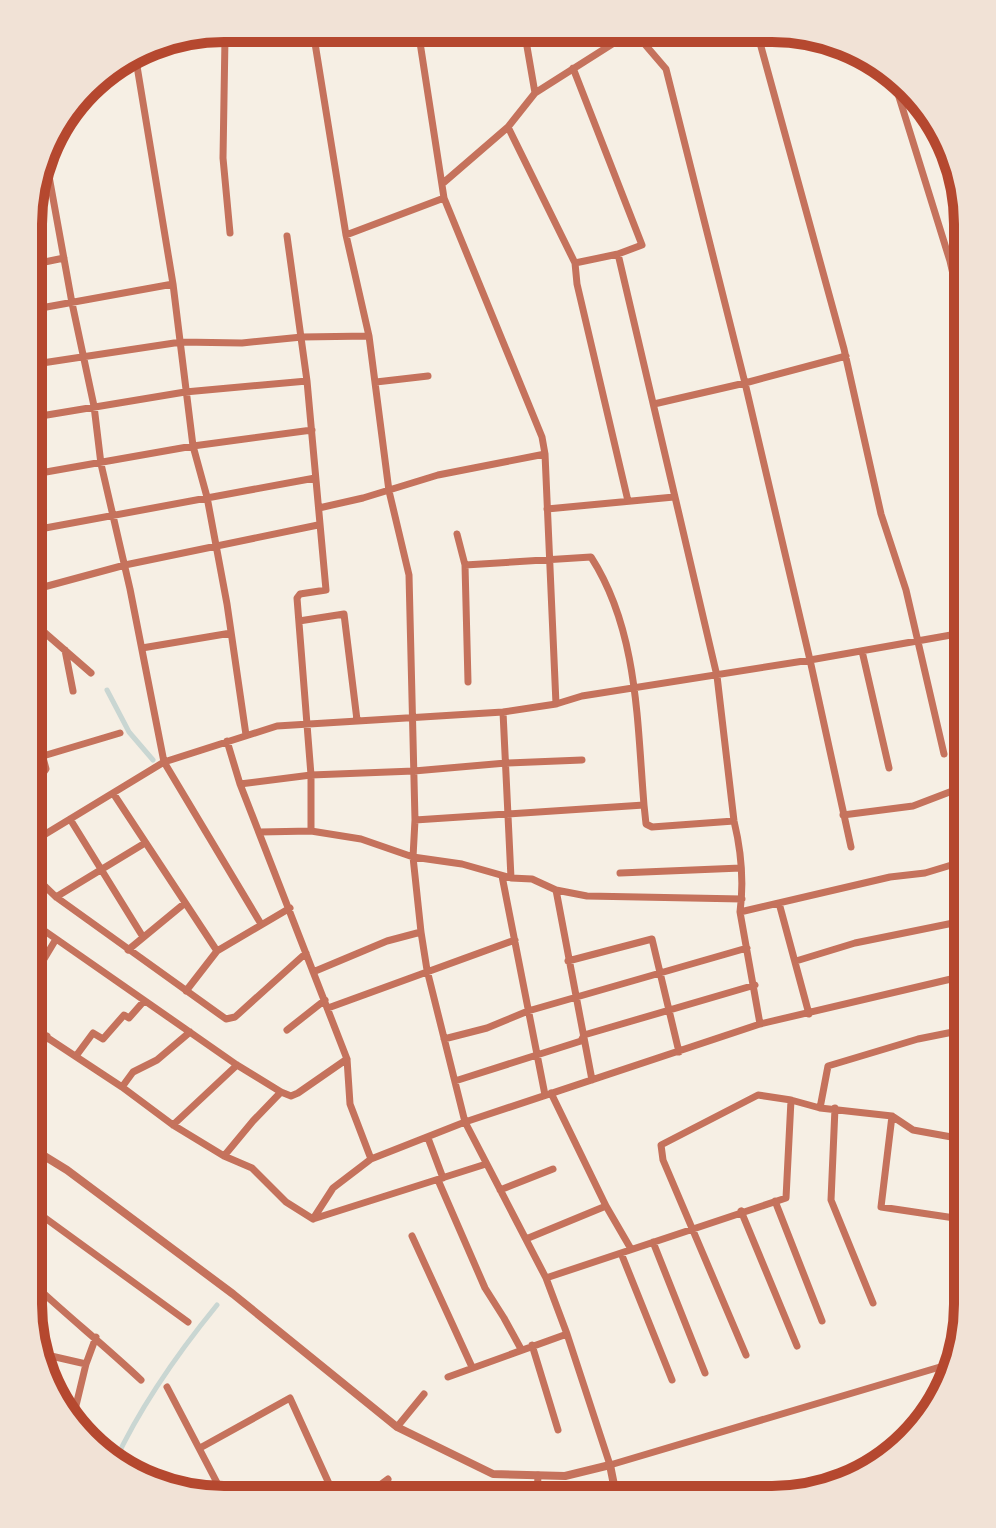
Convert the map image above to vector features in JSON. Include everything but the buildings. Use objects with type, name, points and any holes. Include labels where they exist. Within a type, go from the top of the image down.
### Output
[{"type":"street","points":[[225,42],[223,158],[230,233]]},
{"type":"street","points":[[315,42],[346,235],[369,336],[389,491],[409,575],[415,820],[413,857],[427,970],[465,1122],[546,1278],[610,1465],[614,1486]]},
{"type":"street","points":[[420,42],[444,198],[542,437],[556,704]]},
{"type":"street","points":[[526,42],[535,93]]},
{"type":"street","points":[[442,184],[508,127],[535,93],[615,42]]},
{"type":"street","points":[[643,42],[666,69],[745,383],[851,847]]},
{"type":"street","points":[[763,42],[760,43],[846,356],[881,514],[906,590],[944,754]]},
{"type":"street","points":[[137,64],[173,284],[193,446],[216,545],[246,735]]},
{"type":"street","points":[[573,68],[642,245],[618,254],[575,263]]},
{"type":"street","points":[[897,92],[954,279]]},
{"type":"street","points":[[508,127],[575,263],[577,284],[628,501]]},
{"type":"street","points":[[49,175],[94,406],[101,464],[125,565],[164,762],[261,924]]},
{"type":"street","points":[[346,235],[444,198]]},
{"type":"street","points":[[287,236],[307,381],[326,590],[298,595],[311,775],[311,831]]},
{"type":"street","points":[[618,254],[717,676],[739,843],[740,912],[760,1024]]},
{"type":"street","points":[[42,263],[64,258]]},
{"type":"street","points":[[42,308],[173,284]]},
{"type":"street","points":[[42,363],[181,342],[242,343],[302,337],[369,336]]},
{"type":"street","points":[[654,404],[846,356]]},
{"type":"street","points":[[376,382],[428,376]]},
{"type":"street","points":[[42,416],[185,392],[307,381]]},
{"type":"street","points":[[42,473],[193,446],[312,430]]},
{"type":"street","points":[[319,508],[438,475],[545,454]]},
{"type":"street","points":[[42,528],[315,478]]},
{"type":"street","points":[[547,509],[674,497]]},
{"type":"street","points":[[42,587],[125,565],[318,525]]},
{"type":"street","points":[[457,534],[465,565],[468,682]]},
{"type":"street","points":[[465,565],[591,557],[602,574],[625,630],[635,689],[646,824],[652,827],[734,821]]},
{"type":"street","points":[[299,621],[344,614],[357,720]]},
{"type":"street","points":[[42,630],[91,673]]},
{"type":"street","points":[[142,648],[231,633]]},
{"type":"street","points":[[42,836],[164,762],[277,726],[503,712],[954,635]]},
{"type":"street","points":[[65,650],[73,691]]},
{"type":"street","points":[[862,651],[889,768]]},
{"type":"street","points":[[503,712],[511,878]]},
{"type":"street","points":[[43,756],[120,733]]},
{"type":"street","points":[[227,741],[240,784],[347,1059],[350,1104],[371,1159]]},
{"type":"street","points":[[42,752],[45,772],[42,774]]},
{"type":"street","points":[[240,784],[311,775],[582,760]]},
{"type":"street","points":[[843,815],[913,806],[954,790]]},
{"type":"street","points":[[113,793],[217,951]]},
{"type":"street","points":[[415,820],[644,805]]},
{"type":"street","points":[[70,819],[143,937]]},
{"type":"street","points":[[260,832],[311,831],[361,839],[413,857],[462,864],[511,878],[532,879],[556,890],[603,897],[742,899]]},
{"type":"street","points":[[56,897],[145,843]]},
{"type":"street","points":[[740,912],[954,864]]},
{"type":"street","points":[[620,873],[741,868]]},
{"type":"street","points":[[502,876],[535,1054],[548,1094],[631,1249]]},
{"type":"street","points":[[42,884],[56,897],[223,1019],[230,1020],[306,953]]},
{"type":"street","points":[[556,890],[592,1080]]},
{"type":"street","points":[[128,950],[185,903]]},
{"type":"street","points":[[779,903],[809,1014]]},
{"type":"street","points":[[186,991],[217,951],[290,908]]},
{"type":"street","points":[[796,961],[867,940],[954,923]]},
{"type":"street","points":[[42,929],[237,1065],[281,1092],[291,1096],[298,1093],[347,1059]]},
{"type":"street","points":[[313,972],[387,941],[421,932]]},
{"type":"street","points":[[42,962],[56,939]]},
{"type":"street","points":[[568,961],[652,939],[679,1052]]},
{"type":"street","points":[[287,1030],[326,1004],[515,940]]},
{"type":"street","points":[[444,1039],[487,1028],[528,1011],[747,948]]},
{"type":"street","points":[[313,1219],[333,1188],[371,1159],[465,1122],[760,1024],[954,978]]},
{"type":"street","points":[[455,1081],[581,1041],[584,1035],[755,985]]},
{"type":"street","points":[[76,1056],[93,1033],[103,1039],[124,1015],[129,1018],[144,1001]]},
{"type":"street","points":[[122,1087],[133,1072],[157,1060],[190,1032]]},
{"type":"street","points":[[820,1108],[828,1066],[918,1039],[954,1032]]},
{"type":"street","points":[[42,1033],[173,1125],[224,1156],[252,1168],[286,1202],[313,1219],[486,1164]]},
{"type":"street","points":[[42,1044],[47,1036]]},
{"type":"street","points":[[173,1125],[237,1065]]},
{"type":"street","points":[[224,1156],[281,1092]]},
{"type":"street","points":[[746,1355],[663,1160],[661,1145],[758,1095],[820,1108],[892,1116],[913,1130],[954,1137]]},
{"type":"street","points":[[546,1278],[786,1198],[791,1100]]},
{"type":"street","points":[[835,1108],[831,1200],[873,1303]]},
{"type":"street","points":[[892,1116],[881,1207],[954,1218]]},
{"type":"street","points":[[428,1138],[441,1179],[485,1288],[521,1349]]},
{"type":"street","points":[[42,1155],[233,1294],[397,1427],[493,1474],[565,1476],[942,1366]]},
{"type":"street","points":[[500,1190],[553,1169]]},
{"type":"street","points":[[775,1201],[822,1321]]},
{"type":"street","points":[[526,1239],[606,1206]]},
{"type":"street","points":[[741,1211],[797,1346]]},
{"type":"street","points":[[42,1216],[188,1322]]},
{"type":"street","points":[[412,1236],[472,1367]]},
{"type":"street","points":[[653,1242],[705,1373]]},
{"type":"street","points":[[621,1253],[672,1380]]},
{"type":"street","points":[[42,1292],[141,1380]]},
{"type":"street","points":[[448,1377],[567,1334]]},
{"type":"street","points":[[75,1408],[96,1337]]},
{"type":"street","points":[[532,1345],[558,1430]]},
{"type":"street","points":[[50,1356],[86,1364]]},
{"type":"street","points":[[167,1387],[219,1486]]},
{"type":"street","points":[[397,1427],[424,1394]]},
{"type":"street","points":[[200,1448],[290,1398],[330,1486]]},
{"type":"street","points":[[538,1475],[538,1486]]},
{"type":"street","points":[[379,1486],[388,1479]]},
{"type":"waterway","points":[[107,690],[129,732],[153,760]]},
{"type":"waterway","points":[[119,1453],[161,1381],[217,1305]]}]
